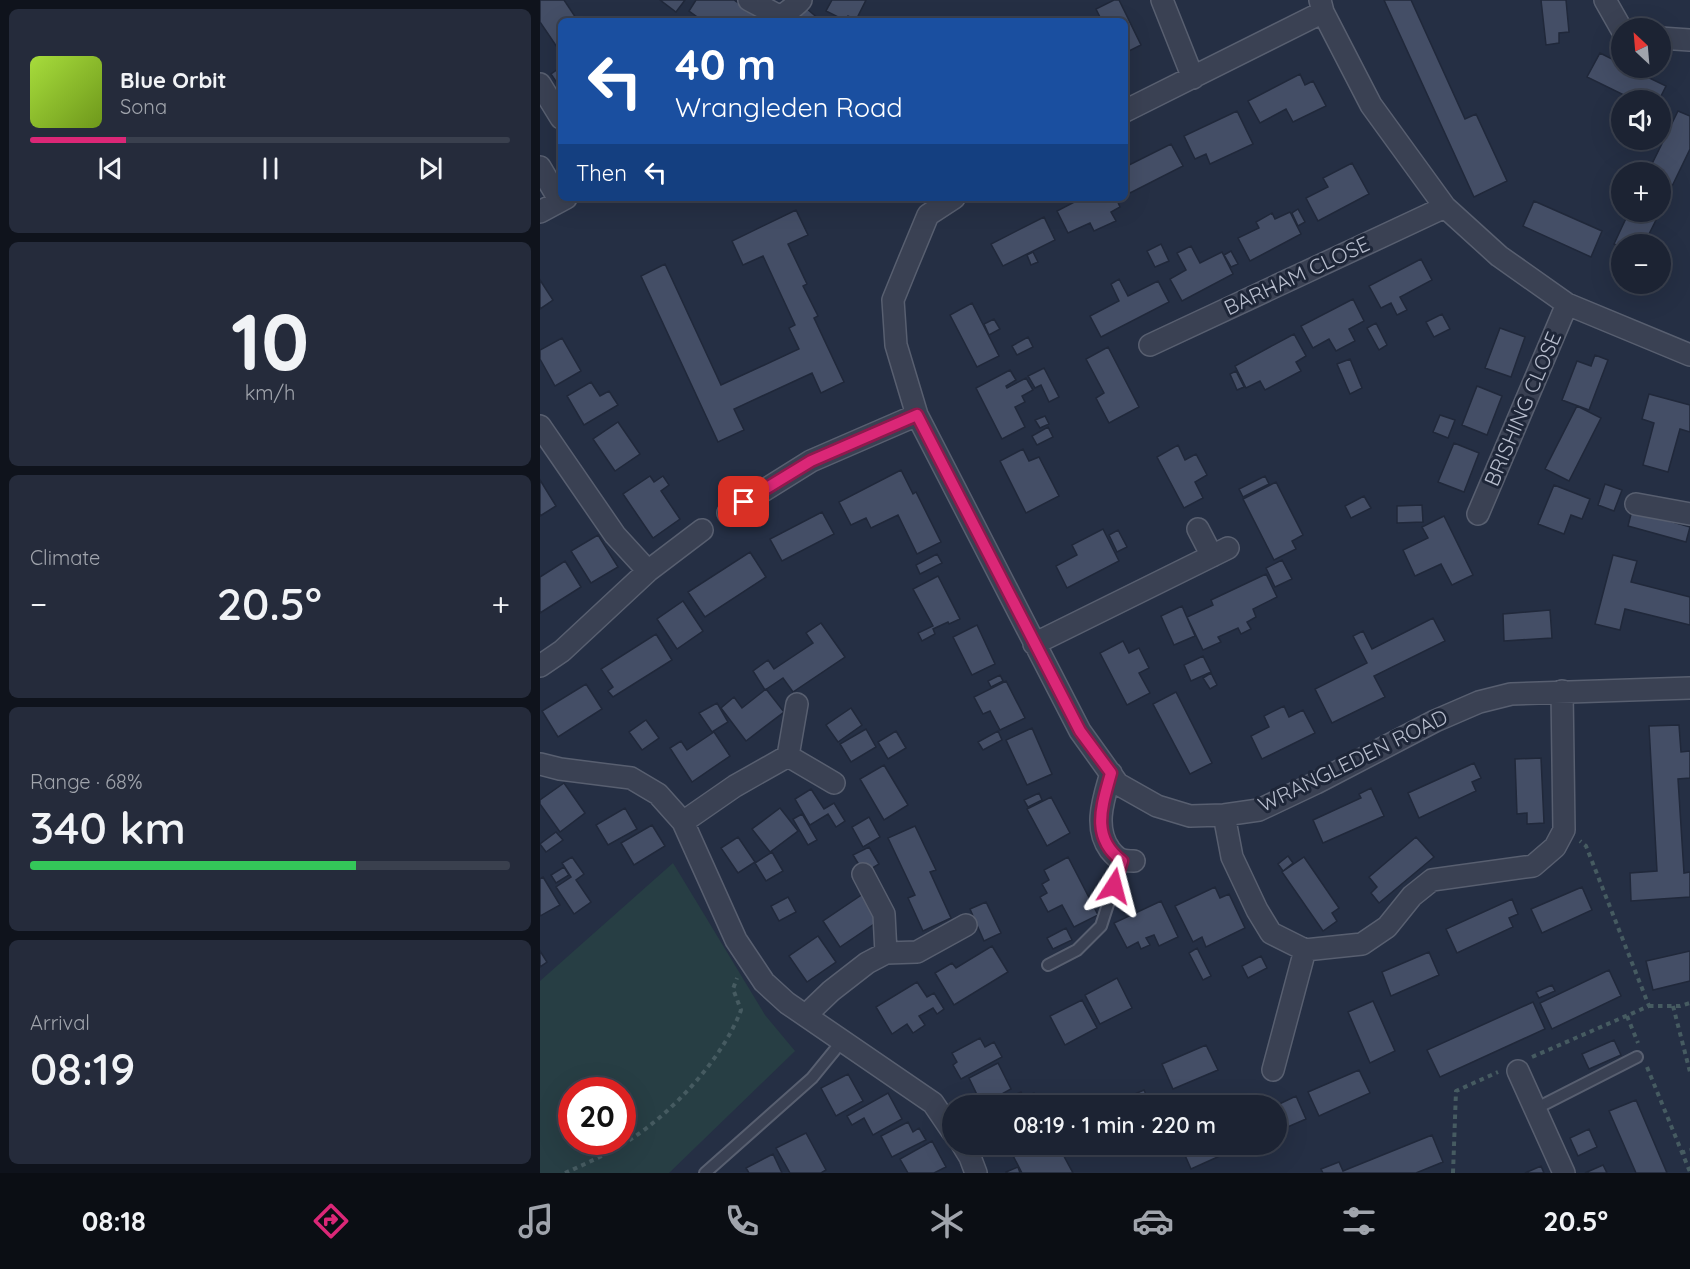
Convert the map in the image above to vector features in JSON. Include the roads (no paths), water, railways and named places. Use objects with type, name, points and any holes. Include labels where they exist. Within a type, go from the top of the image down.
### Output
[{"type":"street","points":[[749,0],[778,18]]},
{"type":"street","points":[[781,18],[801,0]]},
{"type":"street","points":[[1162,0],[1193,78]]},
{"type":"street","points":[[1605,0],[1615,18]]},
{"type":"street","points":[[1128,110],[1193,78],[1322,6],[1371,105],[1445,207],[1499,256],[1567,304],[1690,355]]},
{"type":"street","points":[[1671,39],[1690,40]]},
{"type":"street","points":[[540,84],[558,113]]},
{"type":"street","points":[[540,167],[558,193]]},
{"type":"street","points":[[540,212],[561,201]]},
{"type":"street","name":"WRANGLEDEN ROAD","points":[[949,201],[928,215],[893,300],[896,345],[917,415],[1080,731],[1118,784],[1157,806],[1190,816],[1224,815],[1259,810],[1435,721],[1479,702],[1511,694],[1690,688]]},
{"type":"street","name":"BARHAM CLOSE","points":[[1150,345],[1445,207]]},
{"type":"street","name":"BRISHING CLOSE","points":[[1478,513],[1567,304]]},
{"type":"street","points":[[728,513],[811,461],[917,415]]},
{"type":"street","points":[[540,426],[615,535],[648,571]]},
{"type":"street","points":[[1636,504],[1690,514]]},
{"type":"street","points":[[1034,644],[1220,552],[1197,529]]},
{"type":"street","points":[[540,666],[561,651],[648,571],[702,530]]},
{"type":"street","points":[[1224,815],[1232,857],[1257,910],[1271,933],[1305,950],[1362,944],[1387,927],[1412,896],[1432,880],[1533,866],[1555,848],[1564,830],[1562,691]]},
{"type":"street","points":[[788,756],[797,704]]},
{"type":"street","points":[[788,756],[834,783]]},
{"type":"street","points":[[683,822],[735,786],[788,756]]},
{"type":"street","points":[[540,764],[560,769],[631,778],[658,794],[683,822],[736,940],[764,982],[787,1004],[933,1103],[942,1116]]},
{"type":"street","points":[[1111,773],[1101,820],[1102,837],[1115,856],[1128,861]]},
{"type":"street","points":[[863,874],[884,914],[886,953]]},
{"type":"street","points":[[806,1015],[831,991],[867,963],[886,953],[917,952],[966,925]]},
{"type":"street","points":[[1273,1070],[1305,950]]},
{"type":"street","points":[[1516,1067],[1564,1173]]},
{"type":"street","points":[[969,1155],[976,1173]]},
{"type":"lane","points":[[1048,965],[1077,950],[1101,926],[1128,861]]},
{"type":"lane","points":[[705,1173],[812,1078],[843,1040]]},
{"type":"lane","points":[[1535,1109],[1638,1051]]}]
